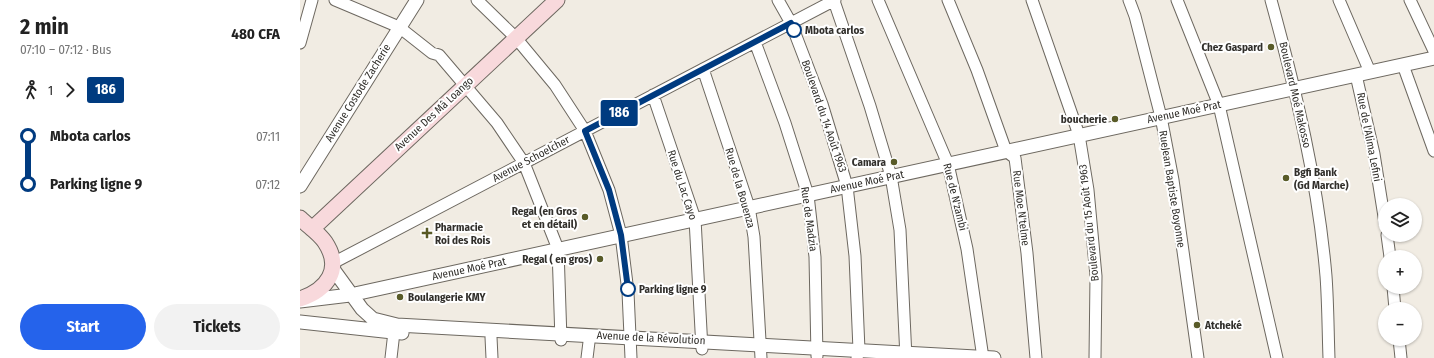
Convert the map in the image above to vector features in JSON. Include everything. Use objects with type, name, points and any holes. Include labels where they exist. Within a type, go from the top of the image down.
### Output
[{"type":"main road","name":"Avenue Des Mâ Loango","points":[[312,229],[557,0]]},
{"type":"main road","points":[[300,218],[324,241],[330,251],[333,266],[328,281],[320,290],[300,300]]},
{"type":"street","points":[[300,43],[312,0]]},
{"type":"street","points":[[334,0],[399,28],[432,53],[439,55],[497,123],[524,163],[558,249],[561,337]]},
{"type":"street","name":"Avenue Costode Zacherie","points":[[300,186],[417,0]]},
{"type":"street","points":[[477,0],[516,38],[555,85],[585,131],[609,190],[621,235],[628,292],[631,358]]},
{"type":"street","name":"Boulevard du 14 Août 1963","points":[[778,0],[791,23],[822,104],[847,186],[855,256],[859,356]]},
{"type":"street","points":[[835,0],[870,106],[891,176],[900,230],[906,355]]},
{"type":"street","name":"Avenue Schoelcher","points":[[333,266],[524,163],[835,0]]},
{"type":"street","name":"Rue de N'zambi","points":[[878,0],[948,164],[967,249],[987,358]]},
{"type":"street","name":"Rue Moe N'telme","points":[[948,0],[977,70],[1006,151],[1015,158],[1027,253],[1036,358]]},
{"type":"street","name":"Boulevard du 15 Août 1963","points":[[1032,0],[1079,135],[1088,190],[1096,276],[1094,358]]},
{"type":"street","name":"RueJean Baptiste Boyonne","points":[[1129,0],[1135,16],[1161,118],[1173,180],[1198,358]]},
{"type":"street","points":[[1177,0],[1219,105],[1276,358]]},
{"type":"street","name":"Boulevard Moé Makosso","points":[[1271,0],[1295,88],[1311,167],[1326,276],[1329,358]]},
{"type":"street","points":[[1339,0],[1370,72]]},
{"type":"street","points":[[1410,0],[1434,51]]},
{"type":"street","name":"Rue de Madzia","points":[[755,42],[785,123],[808,194],[815,257],[817,352]]},
{"type":"street","name":"Avenue Moé Prat","points":[[300,300],[350,294],[1434,58]]},
{"type":"street","points":[[1404,65],[1434,151]]},
{"type":"street","name":"Rue de la Bouenza","points":[[703,69],[748,208],[754,237],[761,352]]},
{"type":"street","name":"Rue de l'Alima Lefini","points":[[1356,75],[1374,154],[1381,198]]},
{"type":"street","name":"Rue du Lac Cayo","points":[[653,95],[676,168],[695,219],[702,345]]},
{"type":"street","name":"Avenue de la Révolution","points":[[333,266],[350,294],[362,309],[373,319],[397,325],[561,337],[702,345],[761,352],[817,352],[859,356],[906,355],[987,358]]},
{"type":"street","name":"Avenue de la Révolution","points":[[300,322],[394,332],[491,337],[561,337],[589,342],[631,341]]},
{"type":"street","points":[[391,358],[394,332]]},
{"type":"street","points":[[491,337],[492,358]]},
{"type":"street","points":[[587,358],[589,342]]},
{"type":"street","points":[[1400,346],[1401,358]]},
{"type":"bus line","name":"186","points":[[628,289],[621,235],[609,190],[585,131],[791,23],[794,30]]},
{"type":"place","name":"Mbota carlos","points":[[794,30]]},
{"type":"place","name":"Chez Gaspard","points":[[1271,47]]},
{"type":"place","name":"boucherie","points":[[1115,119]]},
{"type":"place","name":"Camara","points":[[894,162]]},
{"type":"place","name":"Bgfi Bank (Gd Marche)","points":[[1286,178]]},
{"type":"place","name":"Regal (en Gros et en détail)","points":[[585,217]]},
{"type":"place","name":"Pharmacie Roi des Rois","points":[[427,233]]},
{"type":"place","name":"Regal ( en gros)","points":[[600,259]]},
{"type":"place","name":"Parking ligne 9","points":[[628,289]]},
{"type":"place","name":"Boulangerie KMY","points":[[400,297]]},
{"type":"place","name":"Atcheké","points":[[1197,325]]}]
